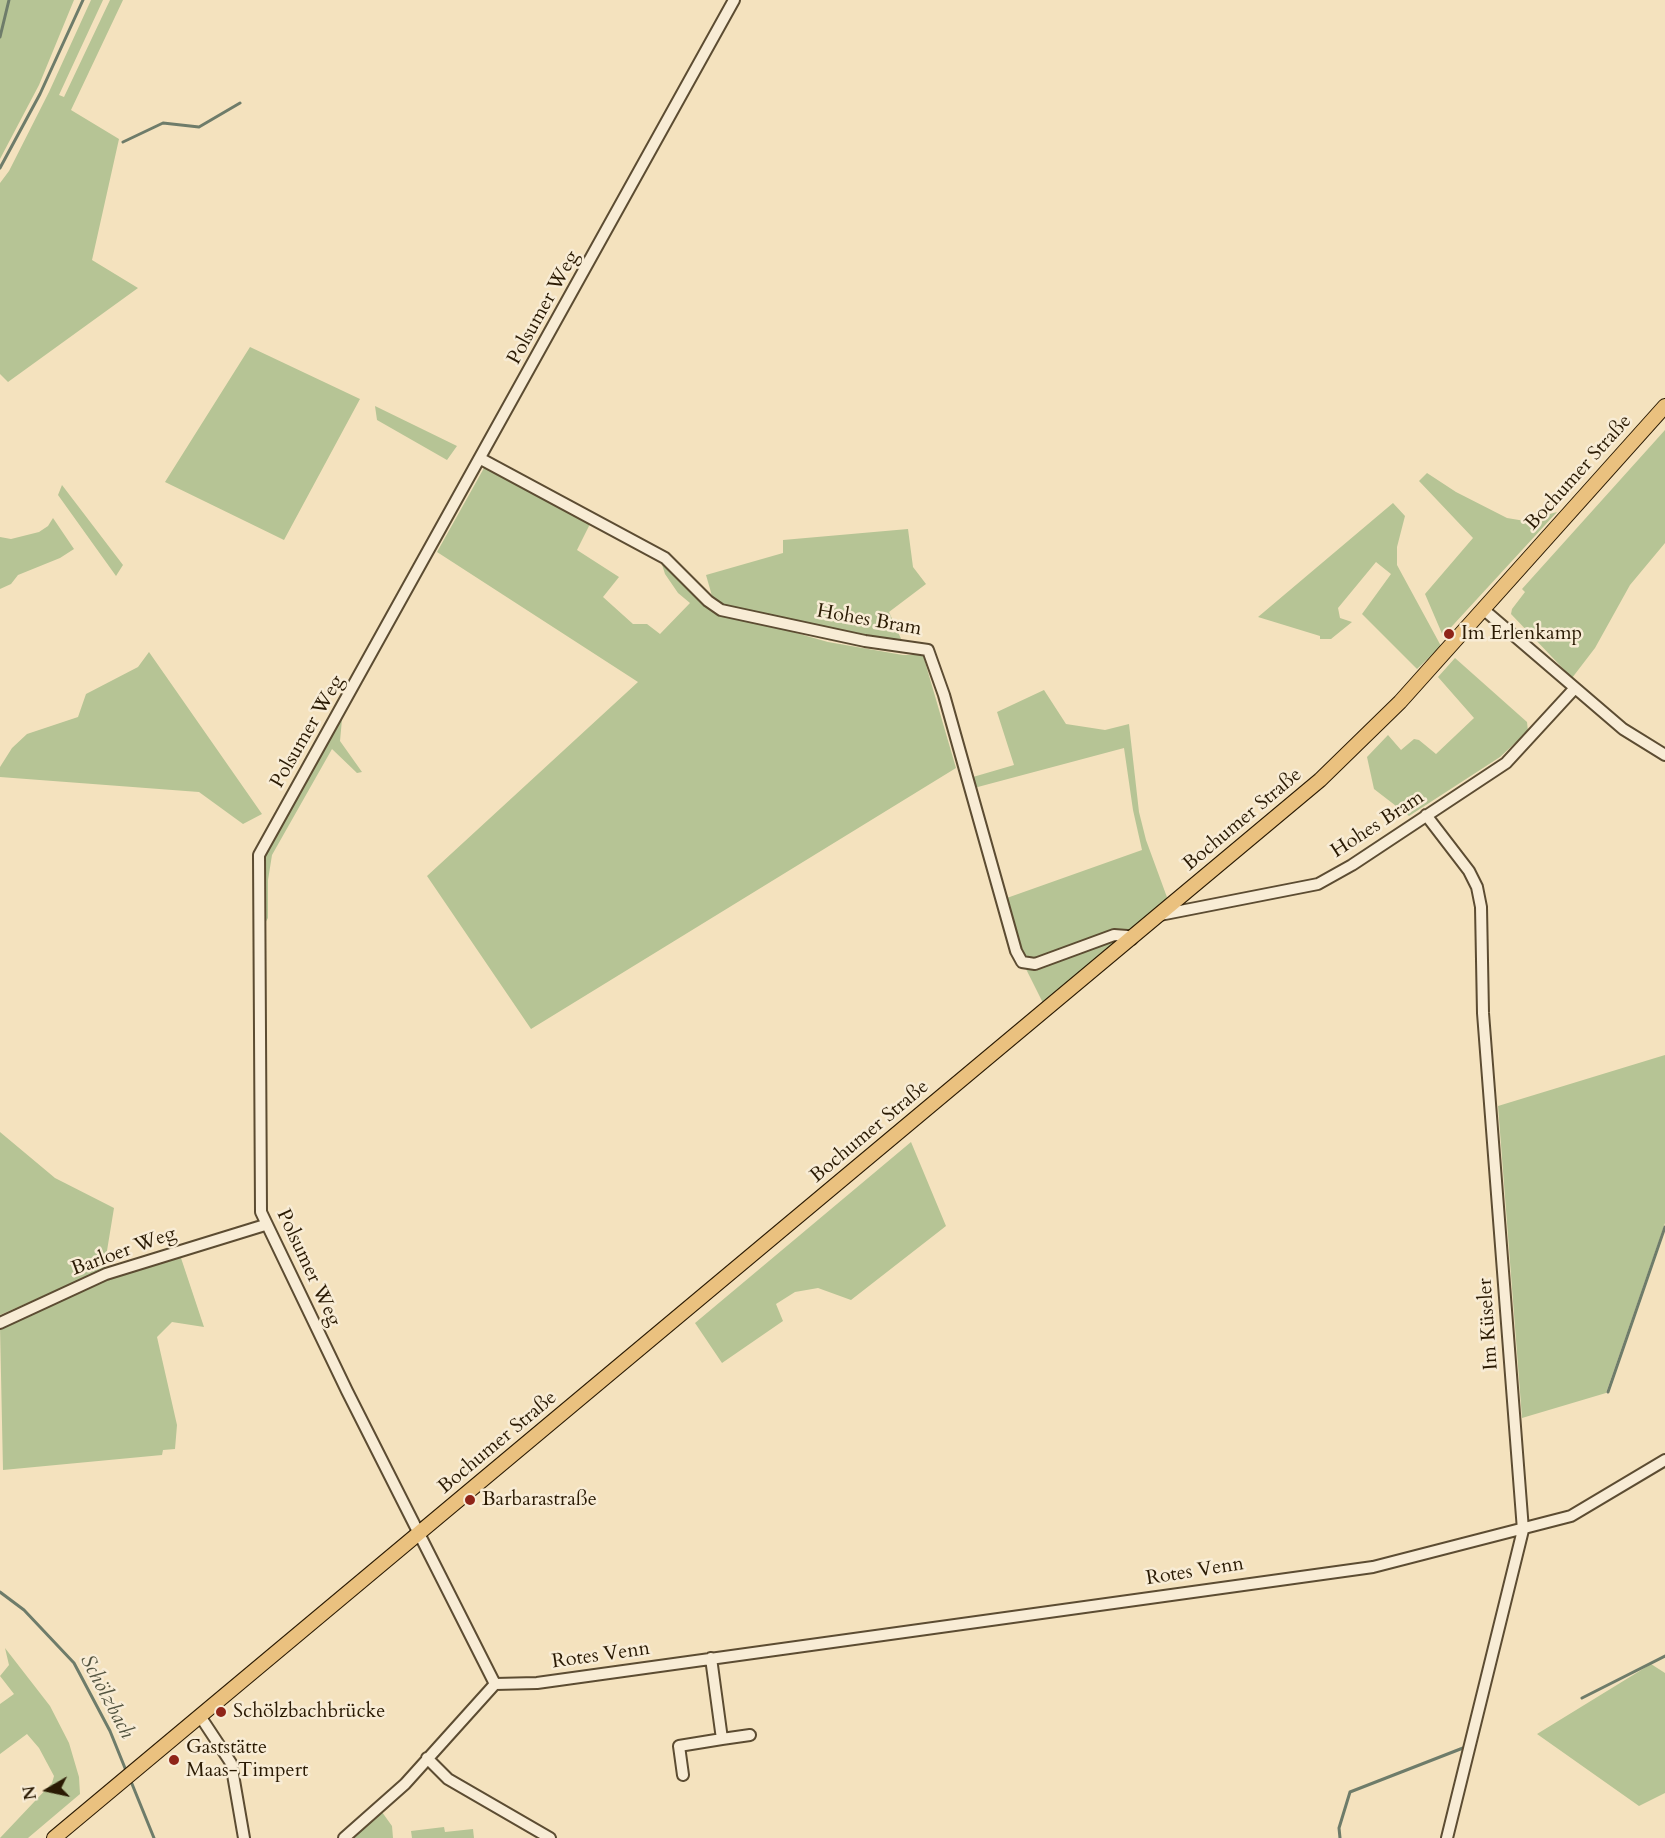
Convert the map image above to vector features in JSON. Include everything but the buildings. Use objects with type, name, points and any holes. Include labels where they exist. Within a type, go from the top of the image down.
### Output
[{"type":"main road","name":"Bochumer Straße","points":[[54,1838],[1320,780],[1400,702],[1665,406]]},
{"type":"street","name":"Polsumer Weg","points":[[420,1534],[265,1225],[261,1212],[259,855],[734,0]]},
{"type":"street","name":"Hohes Bram","points":[[481,459],[665,558],[708,601],[721,610],[865,641],[928,650],[944,695],[1016,951],[1022,962],[1035,964],[1114,935],[1127,936],[1132,939]]},
{"type":"street","points":[[1483,609],[1623,729],[1665,754]]},
{"type":"street","name":"Hohes Bram","points":[[1160,915],[1318,884],[1352,865],[1506,763],[1575,688]]},
{"type":"street","name":"Im Küseler","points":[[1426,815],[1469,871],[1477,887],[1481,907],[1483,1012],[1523,1530],[1447,1838]]},
{"type":"street","name":"Barloer Weg","points":[[0,1323],[114,1271],[265,1225]]},
{"type":"street","name":"Rotes Venn","points":[[495,1684],[537,1683],[1373,1567],[1571,1516],[1665,1460]]},
{"type":"street","points":[[344,1838],[405,1784],[495,1684],[420,1534]]},
{"type":"street","points":[[711,1658],[722,1739]]},
{"type":"street","points":[[200,1716],[231,1763],[244,1838]]},
{"type":"street","points":[[683,1775],[679,1746],[750,1735]]},
{"type":"street","points":[[427,1758],[448,1779],[550,1838]]},
{"type":"green space","points":[[0,0],[74,0],[39,85],[0,159]]},
{"type":"green space","points":[[91,0],[103,0],[59,95],[64,97],[110,0],[123,0],[71,110],[119,139],[92,260],[138,288],[8,382],[0,374],[0,183],[9,171],[49,92]]},
{"type":"green space","points":[[250,347],[360,399],[284,540],[165,482]]},
{"type":"green space","points":[[375,406],[457,446],[447,460],[377,420]]},
{"type":"green space","points":[[1665,430],[1665,543],[1630,585],[1595,648],[1572,678],[1511,614],[1512,609],[1525,592],[1522,589]]},
{"type":"green space","points":[[490,466],[591,522],[577,550],[619,577],[603,597],[633,624],[647,624],[660,634],[690,603],[678,593],[665,574],[660,558],[715,610],[828,642],[903,655],[923,655],[956,768],[531,1029],[427,876],[638,682],[437,552],[484,468]]},
{"type":"green space","points":[[1427,473],[1456,492],[1507,518],[1525,521],[1557,512],[1443,636],[1425,594],[1473,538],[1419,481]]},
{"type":"green space","points":[[62,485],[123,565],[116,576],[58,495]]},
{"type":"green space","points":[[1393,503],[1405,516],[1397,547],[1397,565],[1441,646],[1417,669],[1362,614],[1391,574],[1376,562],[1338,608],[1340,618],[1352,622],[1331,639],[1320,639],[1320,636],[1258,617]]},
{"type":"green space","points":[[53,518],[74,549],[60,558],[18,575],[11,584],[0,589],[0,537],[11,539],[39,532],[48,526]]},
{"type":"green space","points":[[908,529],[913,567],[926,584],[889,612],[902,641],[735,610],[718,603],[712,596],[706,575],[783,553],[783,540]]},
{"type":"green space","points":[[149,652],[262,814],[243,824],[199,792],[0,777],[0,767],[12,748],[27,734],[78,717],[86,694],[138,667]]},
{"type":"green space","points":[[1455,658],[1527,722],[1528,731],[1500,757],[1409,816],[1374,789],[1367,757],[1388,735],[1401,750],[1414,739],[1419,740],[1436,754],[1474,718],[1438,677]]},
{"type":"green space","points":[[1044,690],[1066,724],[1105,730],[1129,724],[1139,812],[1146,840],[1168,900],[1129,933],[1036,961],[1025,958],[1018,950],[1004,899],[1142,850],[1133,810],[1124,748],[974,788],[973,777],[1014,765],[997,712]]},
{"type":"green space","points":[[342,719],[340,741],[362,772],[357,773],[332,749],[272,855],[268,880],[268,918],[263,927],[261,869],[265,849],[331,730]]},
{"type":"green space","points":[[1112,940],[1116,941],[1116,945],[1044,1005],[1026,969],[1099,941]]},
{"type":"green space","points":[[1665,1055],[1665,1223],[1606,1393],[1522,1418],[1498,1106]]},
{"type":"green space","points":[[0,1132],[55,1178],[114,1208],[104,1269],[0,1315]]},
{"type":"green space","points":[[911,1142],[946,1226],[851,1300],[818,1288],[795,1292],[776,1304],[783,1321],[722,1363],[695,1323]]},
{"type":"green space","points":[[180,1255],[204,1327],[172,1322],[157,1337],[177,1425],[175,1449],[163,1450],[162,1455],[3,1470],[0,1327],[104,1280]]},
{"type":"green space","points":[[5,1648],[50,1706],[69,1743],[79,1777],[80,1794],[28,1838],[0,1838],[52,1783],[54,1776],[39,1748],[27,1734],[0,1754],[0,1704],[14,1694],[0,1676],[9,1665]]},
{"type":"green space","points":[[1651,1664],[1665,1673],[1665,1793],[1639,1806],[1537,1734]]},
{"type":"green space","points":[[382,1812],[392,1826],[393,1838],[351,1838]]},
{"type":"green space","points":[[444,1827],[445,1832],[473,1829],[474,1838],[412,1838],[411,1831]]},
{"type":"waterway","points":[[0,37],[9,0]]},
{"type":"waterway","points":[[0,168],[40,94],[83,0]]},
{"type":"waterway","points":[[123,142],[163,123],[199,127],[240,103]]},
{"type":"waterway","points":[[1608,1392],[1665,1227]]},
{"type":"waterway","name":"Schölzbach","points":[[0,1592],[24,1610],[74,1663],[110,1731],[127,1773]]},
{"type":"waterway","points":[[1582,1698],[1665,1656]]},
{"type":"waterway","points":[[1340,1838],[1339,1828],[1350,1792],[1463,1748]]},
{"type":"waterway","name":"Schölzbach","points":[[130,1779],[154,1838]]},
{"type":"place","name":"Im Erlenkamp","points":[[1449,634]]},
{"type":"place","name":"Barbarastraße","points":[[470,1500]]},
{"type":"place","name":"Schölzbachbrücke","points":[[221,1712]]},
{"type":"place","name":"Gaststätte Maas-Timpert","points":[[174,1760]]}]
